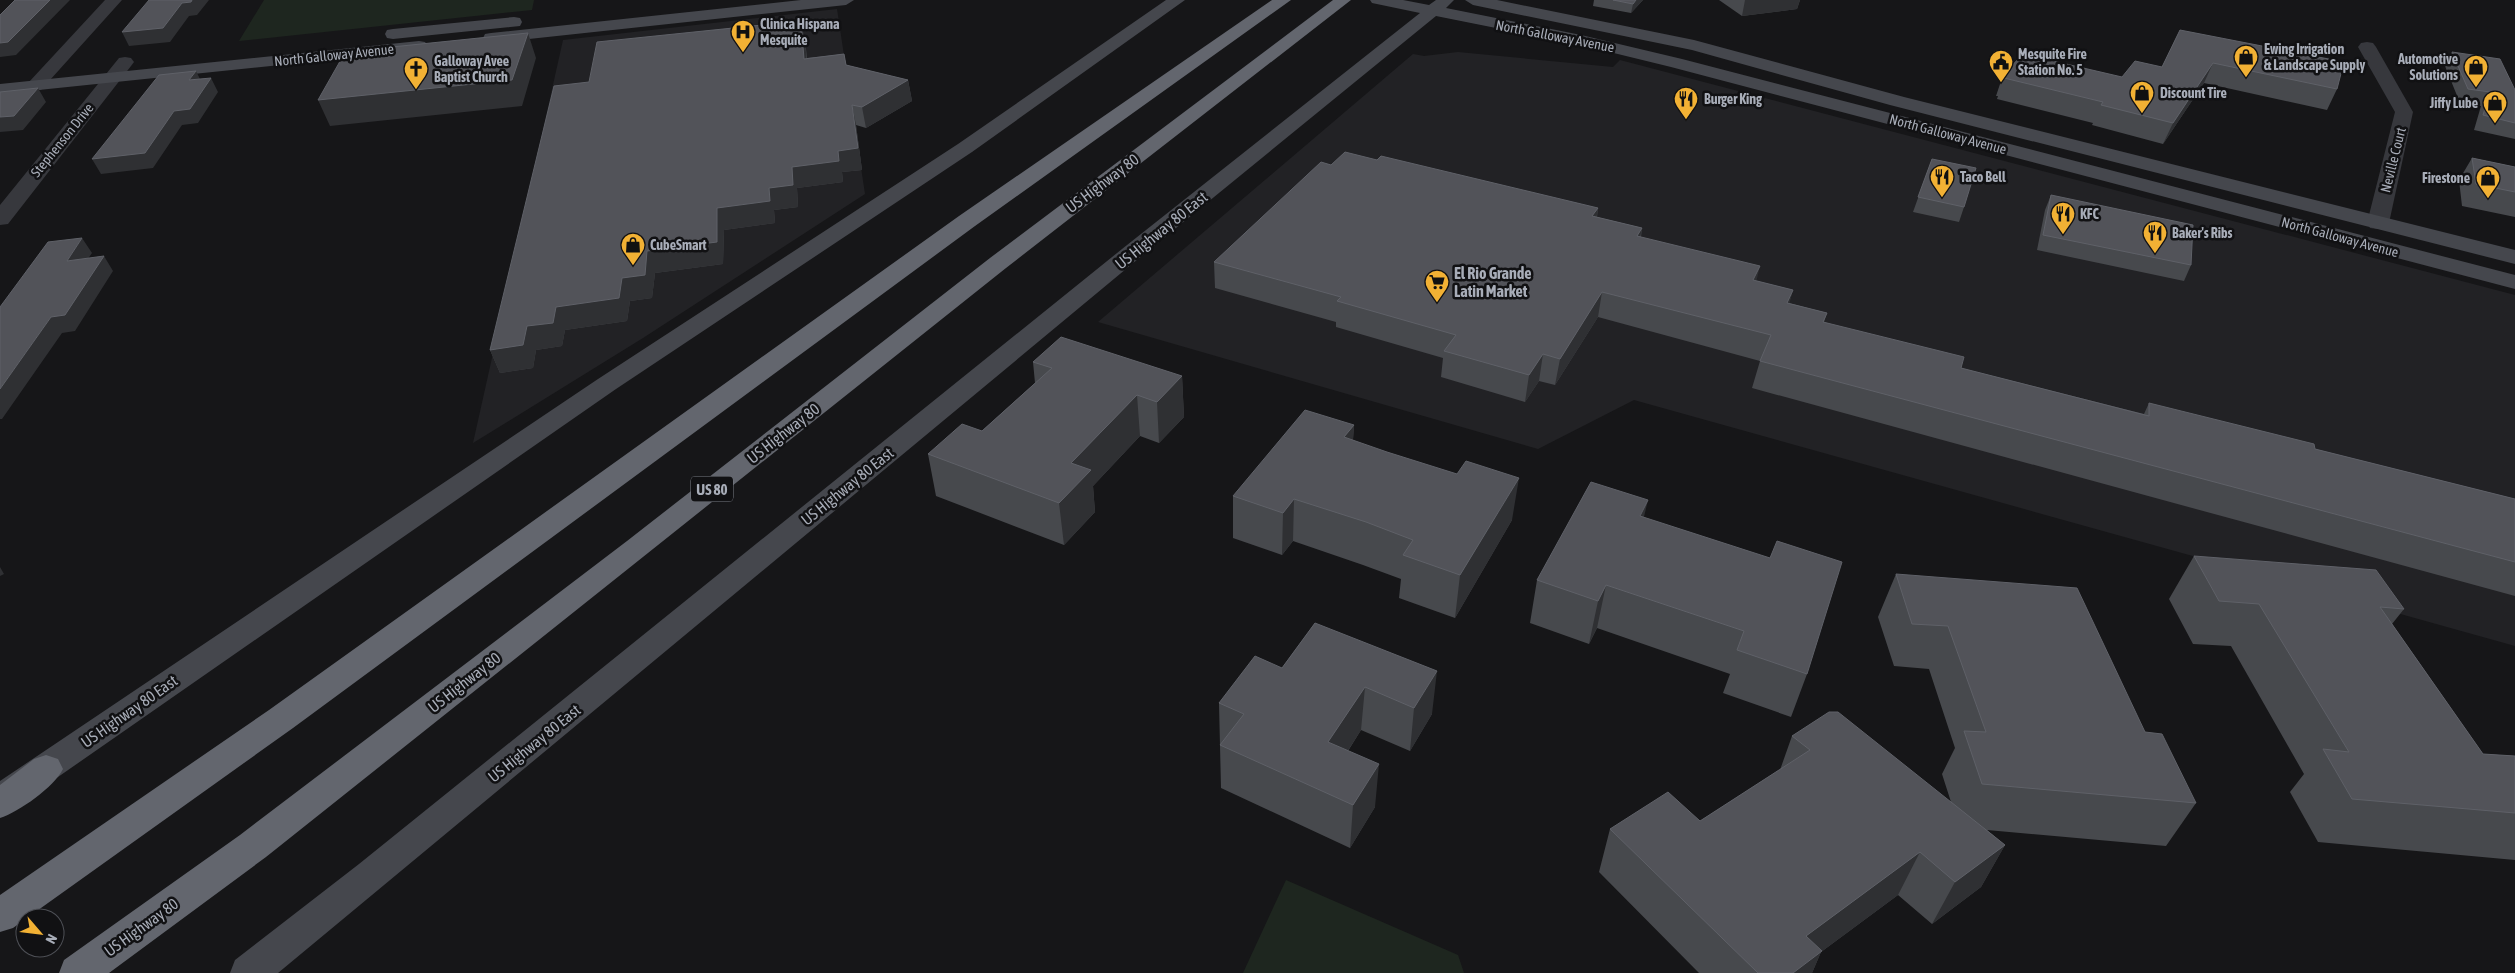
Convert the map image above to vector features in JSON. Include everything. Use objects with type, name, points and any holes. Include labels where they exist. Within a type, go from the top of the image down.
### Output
[{"type":"highway","points":[[0,916],[281,719],[975,216],[1284,0]]},
{"type":"highway","name":"US Highway 80","points":[[78,973],[260,840],[637,548],[998,263],[1343,0]]},
{"type":"highway","points":[[0,804],[46,769]]},
{"type":"main road","name":"North Galloway Avenue","points":[[0,89],[112,79],[659,13],[720,0]]},
{"type":"main road","name":"North Galloway Avenue","points":[[0,74],[659,13],[846,0]]},
{"type":"main road","name":"US Highway 80 East","points":[[0,799],[702,320],[965,148],[1176,0]]},
{"type":"main road","name":"North Galloway Avenue","points":[[1381,0],[1439,6],[1620,49],[2515,282]]},
{"type":"main road","name":"North Galloway Avenue","points":[[1474,0],[1694,44],[1897,101],[2515,257]]},
{"type":"main road","name":"US Highway 80 East","points":[[249,973],[426,831],[1130,254],[1439,6]]},
{"type":"main road","points":[[1882,117],[1897,101]]},
{"type":"main road","points":[[2294,225],[2300,203]]},
{"type":"main road","points":[[2370,245],[2378,223]]},
{"type":"street","points":[[35,86],[114,0]]},
{"type":"street","name":"Neville Court","points":[[2367,47],[2404,112],[2378,223]]},
{"type":"street","name":"Stephenson Drive","points":[[0,219],[125,62]]},
{"type":"shaded area","points":[[264,0],[534,0],[532,10],[239,41]]},
{"type":"shaded area","name":"CubeSmart","points":[[837,9],[865,194],[643,338],[473,443],[563,40]]},
{"type":"shaded area","points":[[1458,52],[1613,67],[1620,60],[2515,295],[2515,646],[1634,400],[1538,449],[1098,322],[1413,54],[1424,56]]},
{"type":"shaded area","points":[[1286,880],[1458,955],[1464,973],[1243,973]]},
{"type":"building","points":[[15,0],[50,0],[8,42],[0,43],[0,15]]},
{"type":"building","points":[[149,0],[192,0],[191,2],[182,3],[163,28],[122,32]]},
{"type":"building","points":[[1613,0],[1636,0],[1633,4]]},
{"type":"building","name":"CubeSmart","points":[[801,21],[804,59],[844,54],[846,65],[908,80],[862,107],[852,105],[858,148],[838,151],[839,161],[792,167],[793,185],[769,188],[770,201],[717,208],[717,242],[647,251],[645,275],[622,278],[619,298],[556,307],[553,323],[527,326],[523,345],[490,350],[554,86],[589,82],[597,42]]},
{"type":"building","points":[[2180,30],[2344,62],[2337,89],[2213,63],[2173,123],[2101,105],[2103,102],[2004,78],[2006,76],[2003,75],[2023,54],[2122,77],[2135,61],[2162,67]]},
{"type":"building","points":[[528,33],[512,80],[318,100],[343,56],[380,52],[382,48]]},
{"type":"building","points":[[2452,52],[2500,59],[2515,90],[2515,123],[2483,115],[2490,92],[2468,89]]},
{"type":"building","points":[[196,71],[189,80],[211,78],[190,109],[174,111],[145,153],[92,159],[159,75]]},
{"type":"building","points":[[38,88],[14,116],[0,117],[0,92]]},
{"type":"building","points":[[1345,152],[1377,160],[1381,156],[1598,208],[1592,216],[1642,228],[1637,236],[1760,266],[1753,280],[1793,290],[1787,303],[1827,313],[1823,322],[1964,357],[1961,368],[2149,416],[2149,403],[2314,444],[2315,449],[2515,499],[2515,562],[1760,361],[1771,335],[1602,292],[1560,359],[1543,354],[1529,375],[1444,351],[1456,335],[1337,301],[1341,297],[1214,262],[1321,162],[1331,165]]},
{"type":"building","points":[[2472,158],[2515,167],[2515,192],[2476,184]]},
{"type":"building","points":[[1932,159],[1976,168],[1964,207],[1918,197]]},
{"type":"building","points":[[2051,195],[2193,225],[2191,265],[2043,235]]},
{"type":"building","points":[[82,238],[67,261],[104,256],[65,315],[51,317],[0,389],[0,307],[48,242]]},
{"type":"building","points":[[1061,337],[1182,376],[1157,402],[1137,395],[1071,463],[1091,470],[1059,503],[928,454],[962,424],[982,431],[1052,368],[1033,362]]},
{"type":"building","points":[[1305,410],[1354,425],[1344,437],[1387,452],[1457,474],[1466,461],[1519,478],[1460,575],[1403,555],[1413,540],[1366,522],[1294,499],[1283,513],[1233,496]]},
{"type":"building","points":[[1591,482],[1648,500],[1640,516],[1770,558],[1777,541],[1842,562],[1807,674],[1737,650],[1744,631],[1606,585],[1598,601],[1537,580]]},
{"type":"building","points":[[2194,556],[2376,570],[2404,609],[2380,607],[2483,754],[2515,756],[2515,813],[2352,799],[2323,749],[2349,752],[2259,604],[2219,601]]},
{"type":"building","points":[[1896,574],[2077,588],[2145,732],[2162,734],[2196,803],[1982,784],[1964,731],[1986,732],[1948,626],[1912,624]]},
{"type":"building","points":[[1315,623],[1437,671],[1414,708],[1365,687],[1328,742],[1379,764],[1353,805],[1220,745],[1244,714],[1219,703],[1255,656],[1282,668]]},
{"type":"building","points":[[1829,712],[1838,712],[2005,845],[1955,882],[1920,852],[1806,936],[1822,951],[1793,973],[1758,973],[1610,829],[1668,792],[1700,821],[1810,750],[1792,736]]},
{"type":"place","name":"Clinica Hispana Mesquite","points":[[743,53]]},
{"type":"place","name":"Ewing Irrigation & Landscape Supply","points":[[2246,78]]},
{"type":"place","name":"Mesquite Fire Station No. 5","points":[[2001,83]]},
{"type":"place","name":"Automotive Solutions","points":[[2476,88]]},
{"type":"place","name":"Galloway Avee Baptist Church","points":[[416,90]]},
{"type":"place","name":"Discount Tire","points":[[2142,114]]},
{"type":"place","name":"Burger King","points":[[1686,120]]},
{"type":"place","name":"Jiffy Lube","points":[[2495,124]]},
{"type":"place","name":"Taco Bell","points":[[1942,198]]},
{"type":"place","name":"Firestone","points":[[2488,199]]},
{"type":"place","name":"KFC","points":[[2063,235]]},
{"type":"place","name":"Baker's Ribs","points":[[2155,254]]},
{"type":"place","name":"CubeSmart","points":[[633,266]]},
{"type":"place","name":"El Rio Grande Latin Market","points":[[1437,303]]}]
